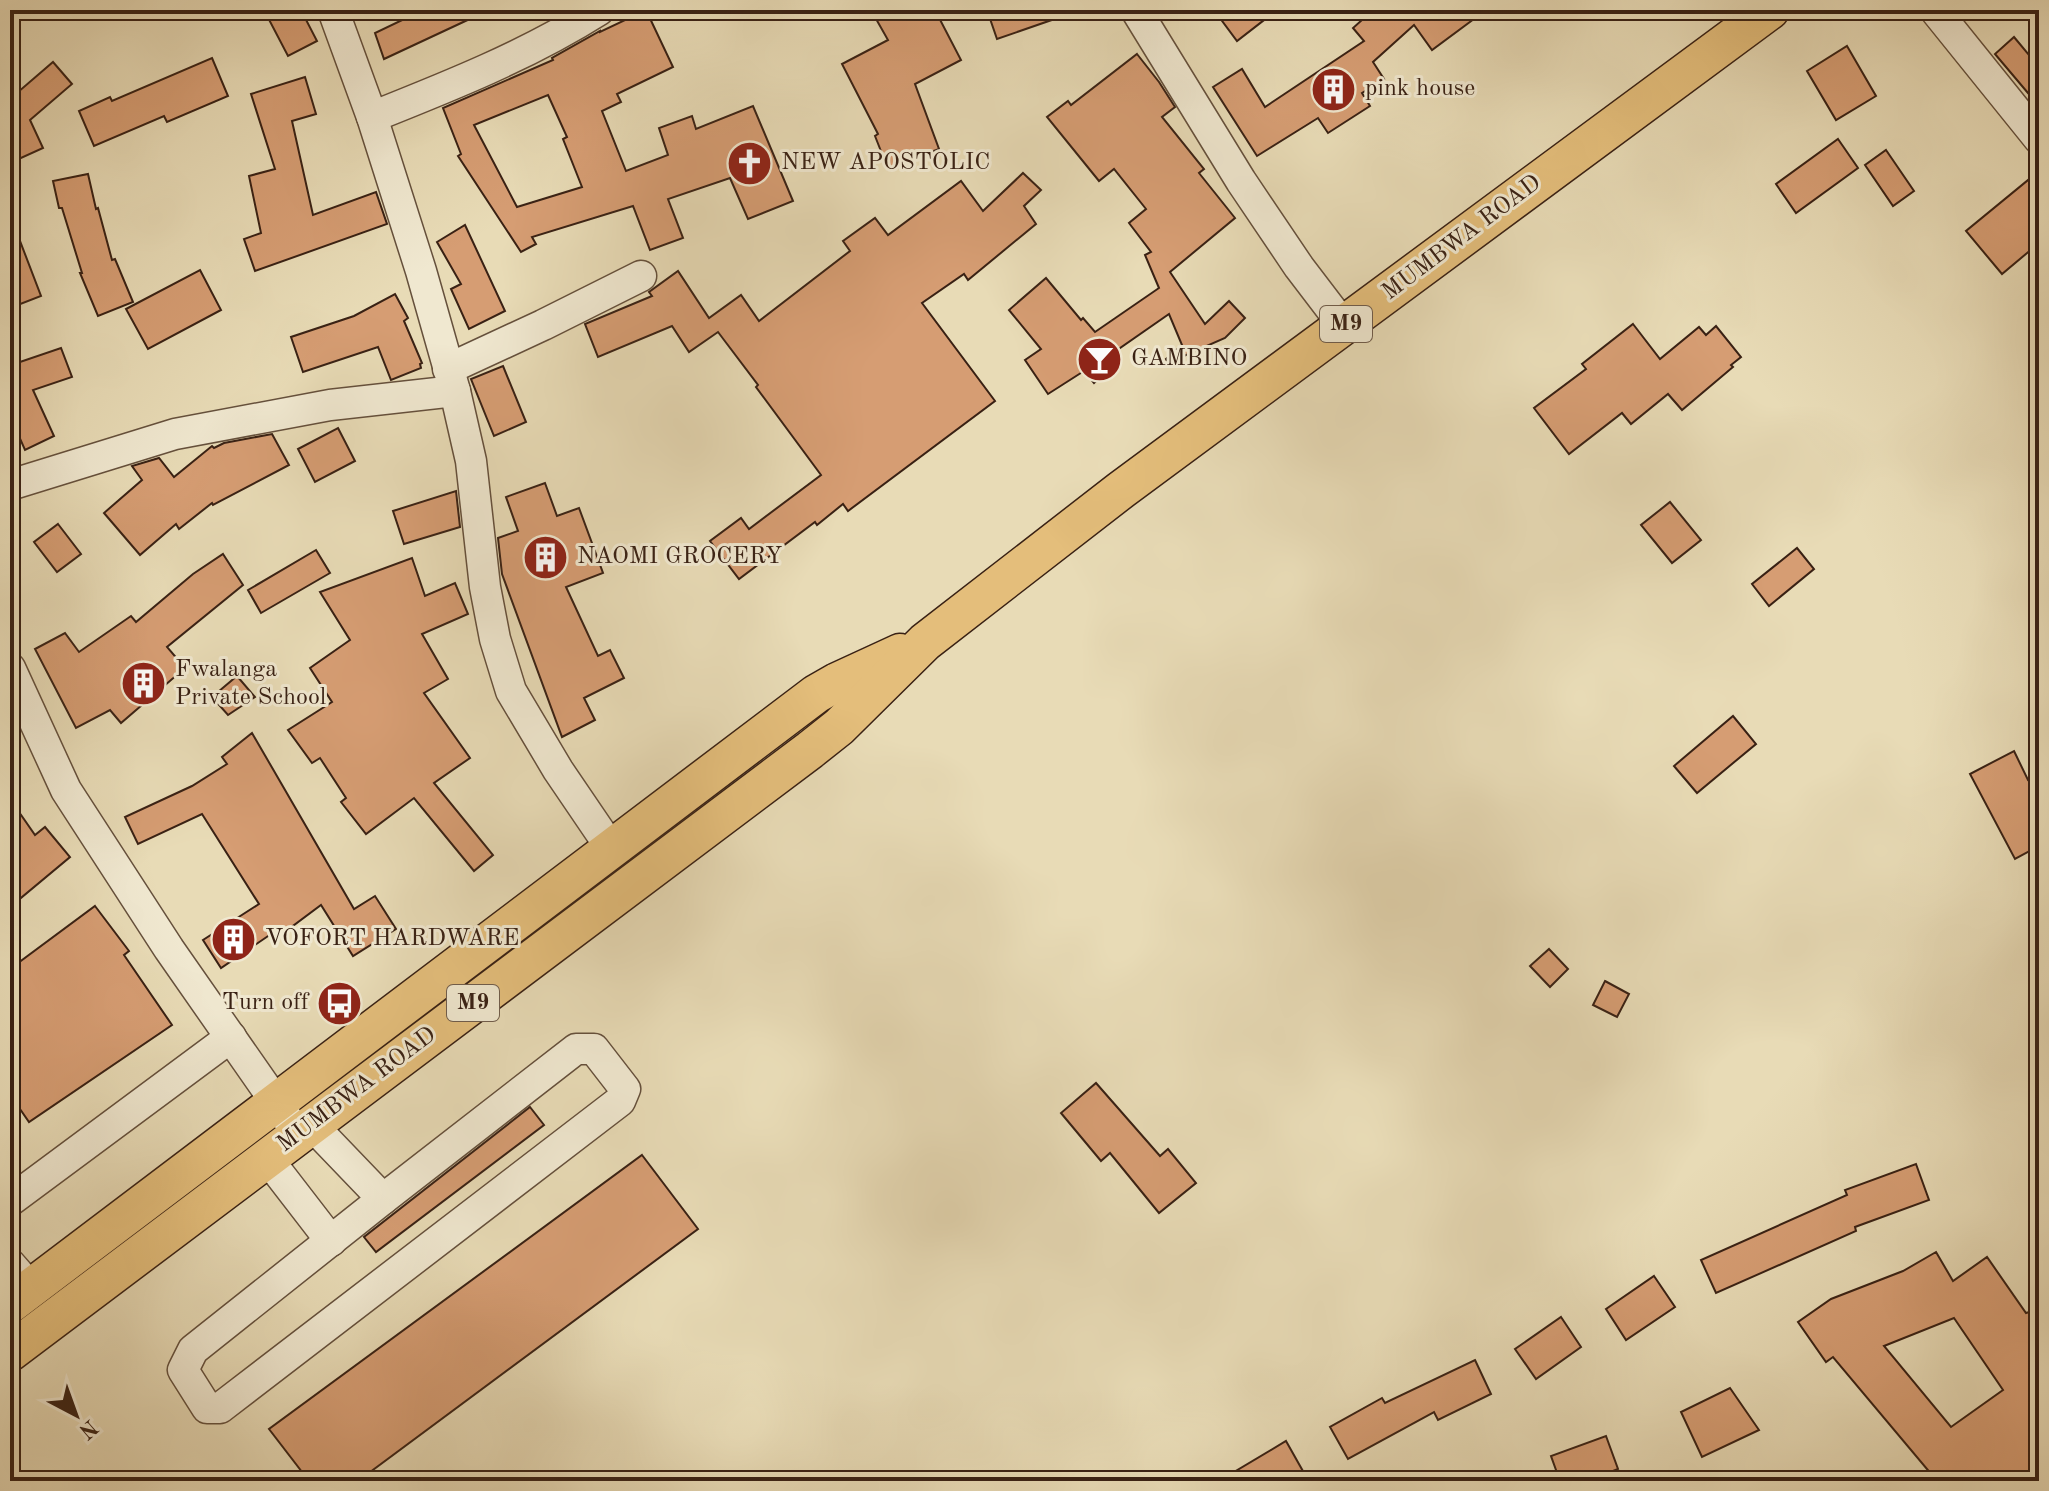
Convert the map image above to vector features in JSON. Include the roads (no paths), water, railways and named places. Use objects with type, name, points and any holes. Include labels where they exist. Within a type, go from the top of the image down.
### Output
[{"type":"main road","name":"MUMBWA ROAD","points":[[10,1352],[839,727],[925,642],[1121,490],[1770,10]]},
{"type":"main road","name":"MUMBWA ROAD","points":[[17,1285],[277,1103],[816,694],[925,642]]},
{"type":"street","points":[[333,10],[372,117],[452,380],[471,461],[485,587],[495,639],[511,691],[558,770],[611,848]]},
{"type":"street","points":[[372,117],[477,75],[569,29],[599,10]]},
{"type":"street","points":[[1136,10],[1241,181],[1299,267],[1344,326]]},
{"type":"street","points":[[1935,10],[2039,139]]},
{"type":"street","points":[[10,485],[175,434],[452,380],[543,325],[641,276]]},
{"type":"street","points":[[10,668],[66,790],[169,949],[277,1103],[383,1199]]},
{"type":"street","points":[[10,1201],[231,1037]]},
{"type":"street","points":[[576,1049],[594,1049],[625,1089],[620,1101],[232,1399],[220,1408],[207,1408],[183,1370],[193,1350],[331,1241],[576,1049]]},
{"type":"street","points":[[267,1158],[331,1241]]},
{"type":"place","name":"pink house","points":[[1334,89]]},
{"type":"place","name":"NEW APOSTOLIC","points":[[750,163]]},
{"type":"place","name":"GAMBINO","points":[[1100,359]]},
{"type":"place","name":"NAOMI GROCERY","points":[[546,557]]},
{"type":"place","name":"Fwalanga Private School","points":[[144,684]]},
{"type":"place","name":"VOFORT HARDWARE","points":[[234,939]]},
{"type":"place","name":"Turn off","points":[[340,1003]]}]
